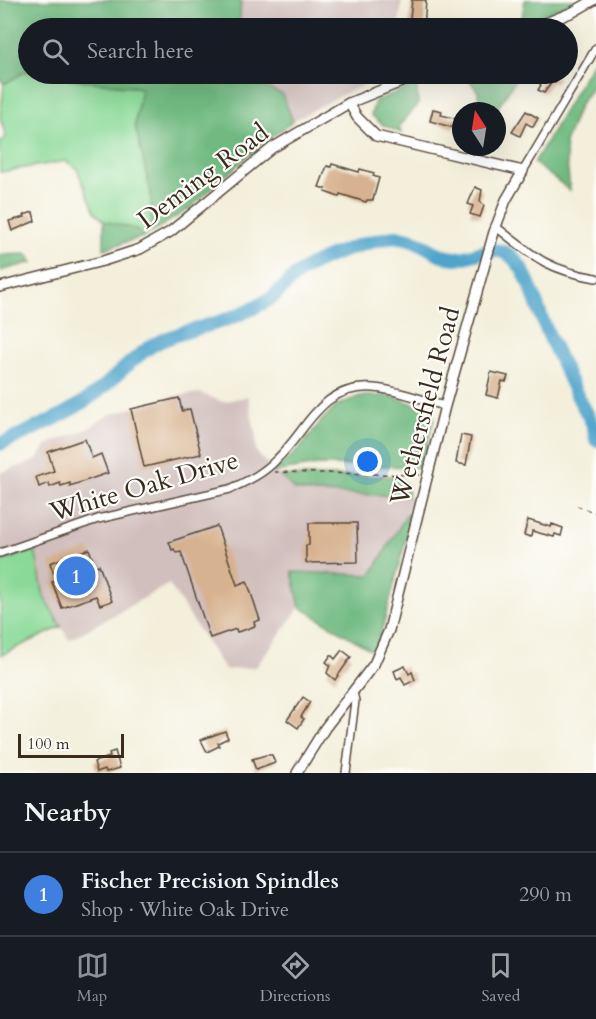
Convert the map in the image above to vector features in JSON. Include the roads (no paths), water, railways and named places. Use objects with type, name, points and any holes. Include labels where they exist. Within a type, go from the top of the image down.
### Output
[{"type":"street","points":[[558,18],[594,0]]},
{"type":"street","name":"Wethersfield Road","points":[[578,78],[596,48]]},
{"type":"street","name":"Deming Road","points":[[0,286],[103,261],[140,249],[170,232],[272,148],[349,103],[397,84]]},
{"type":"street","name":"Wethersfield Road","points":[[297,773],[325,728],[374,664],[389,630],[445,406],[495,226],[506,200],[575,84]]},
{"type":"street","points":[[349,103],[357,117],[376,136],[523,171]]},
{"type":"street","points":[[495,226],[547,265],[572,274],[596,278]]},
{"type":"street","name":"White Oak Drive","points":[[0,553],[98,519],[230,489],[262,473],[289,446],[318,408],[346,391],[375,388],[445,406]]},
{"type":"street","points":[[345,773],[355,701],[353,692]]},
{"type":"waterway","points":[[0,444],[82,403],[155,344],[254,308],[275,296],[299,273],[332,256],[373,241],[396,237],[412,240],[447,257],[461,258],[495,250],[502,251],[515,260],[527,279],[548,333],[592,423],[596,440]]},
{"type":"place","name":"Fischer Precision Spindles","points":[[76,576]]}]
